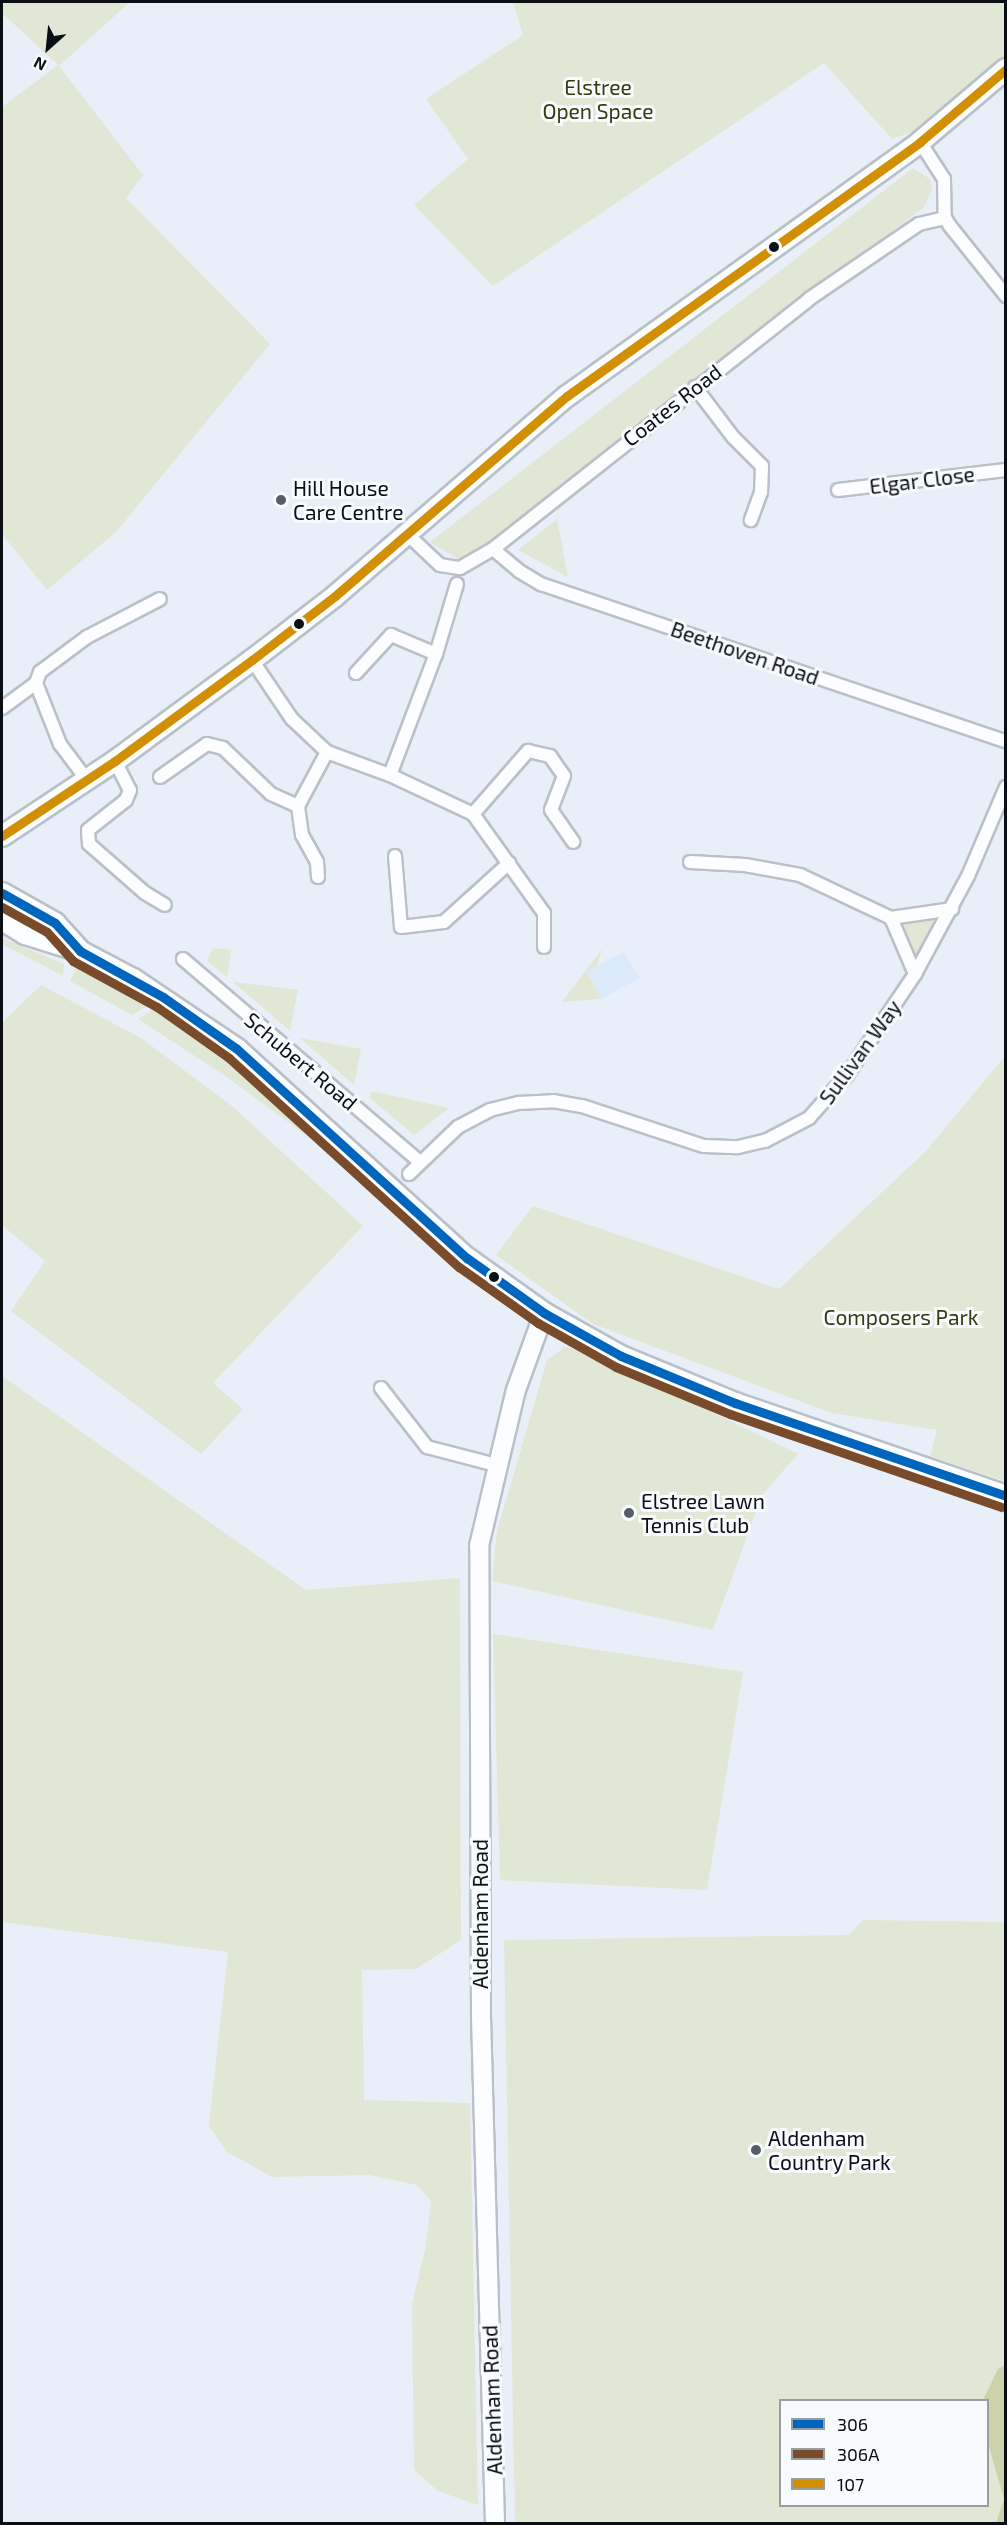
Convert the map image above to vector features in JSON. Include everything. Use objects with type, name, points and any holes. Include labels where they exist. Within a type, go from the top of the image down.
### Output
[{"type":"main road","points":[[2,840],[115,761],[252,660],[369,566],[601,370],[920,142],[1005,69]]},
{"type":"main road","points":[[2,878],[6,895],[55,923],[80,951]]},
{"type":"main road","points":[[2,920],[24,934]]},
{"type":"main road","points":[[2,930],[24,934],[80,951],[163,996],[237,1049],[467,1258],[544,1313],[621,1356],[735,1403],[1005,1496]]},
{"type":"street","points":[[920,142],[944,179],[945,218],[1005,296]]},
{"type":"street","name":"Coates Road","points":[[407,534],[430,557],[450,568],[460,568],[493,549],[809,298],[919,224],[945,218]]},
{"type":"street","points":[[695,387],[733,437],[762,466],[761,492],[751,520]]},
{"type":"street","name":"Elgar Close","points":[[838,490],[1005,470]]},
{"type":"street","name":"Beethoven Road","points":[[493,549],[519,571],[542,584],[1005,741]]},
{"type":"street","points":[[390,775],[436,654],[457,584]]},
{"type":"street","points":[[2,708],[87,637],[160,599]]},
{"type":"street","points":[[356,673],[391,636],[436,654]]},
{"type":"street","points":[[252,660],[292,719],[327,752],[390,775],[473,814],[544,913],[544,947]]},
{"type":"street","points":[[38,677],[60,744],[87,780]]},
{"type":"street","points":[[160,777],[207,744],[223,748],[271,794],[298,806]]},
{"type":"street","points":[[473,814],[528,751],[550,756],[564,776],[551,810],[573,842]]},
{"type":"street","points":[[318,877],[317,862],[302,835],[298,806],[327,752]]},
{"type":"street","points":[[115,761],[130,790],[126,800],[88,830],[89,844],[145,893],[165,905]]},
{"type":"street","name":"Sullivan Way","points":[[409,1174],[458,1127],[490,1110],[553,1101],[582,1106],[704,1146],[738,1147],[765,1141],[809,1118],[827,1101],[915,974],[952,909],[1005,787]]},
{"type":"street","points":[[395,856],[401,927],[444,922],[508,863]]},
{"type":"street","points":[[690,861],[745,865],[800,875],[891,918],[952,909]]},
{"type":"street","points":[[891,918],[915,974]]},
{"type":"street","name":"Schubert Road","points":[[183,959],[420,1162]]},
{"type":"street","name":"Aldenham Road","points":[[495,2523],[481,2015],[479,1546],[496,1465],[516,1390],[544,1313]]},
{"type":"street","points":[[381,1388],[427,1447],[496,1465]]},
{"type":"shaded area","points":[[624,952],[640,978],[601,999],[586,971]]},
{"type":"shaded area","points":[[1005,2365],[1005,2523],[996,2523],[1004,2499],[989,2446],[989,2399],[983,2399],[998,2369]]},
{"type":"green space","points":[[2,2],[130,2],[59,66],[143,175],[126,198],[270,344],[116,532],[47,590],[2,534],[2,107],[58,65],[2,13]]},
{"type":"green space","name":"Elstree Open Space","points":[[513,2],[1005,2],[1005,56],[966,86],[920,129],[892,139],[824,63],[493,286],[414,205],[468,159],[426,99],[523,35]]},
{"type":"green space","points":[[913,168],[930,179],[932,189],[924,207],[477,551],[458,559],[430,542]]},
{"type":"green space","points":[[557,519],[568,577],[518,550]]},
{"type":"green space","points":[[929,917],[935,923],[917,953],[912,954],[901,926]]},
{"type":"green space","points":[[2,938],[64,964],[63,976],[2,944]]},
{"type":"green space","points":[[213,948],[231,950],[227,977],[207,961]]},
{"type":"green space","points":[[602,949],[597,966],[586,971],[601,999],[562,1002]]},
{"type":"green space","points":[[76,967],[134,989],[154,1002],[132,1015],[70,981]]},
{"type":"green space","points":[[233,982],[298,990],[290,1031]]},
{"type":"green space","points":[[41,985],[141,1038],[232,1106],[363,1226],[213,1383],[243,1409],[201,1454],[11,1311],[45,1261],[2,1225],[2,1023]]},
{"type":"green space","points":[[160,1005],[250,1072],[304,1119],[332,1154],[224,1075],[138,1019]]},
{"type":"green space","points":[[300,1038],[361,1049],[354,1085]]},
{"type":"green space","name":"Composers Park","points":[[1005,1056],[1005,1481],[930,1456],[937,1430],[832,1413],[593,1324],[496,1255],[533,1206],[779,1289],[926,1151]]},
{"type":"green space","points":[[371,1091],[449,1108],[414,1135],[370,1098]]},
{"type":"green space","name":"Elstree Lawn Tennis Club","points":[[565,1347],[597,1356],[798,1454],[762,1495],[713,1630],[492,1581],[497,1531],[547,1360]]},
{"type":"green space","points":[[2,1376],[306,1590],[460,1578],[461,1940],[416,1969],[362,1970],[364,2100],[470,2103],[478,2505],[438,2491],[414,2470],[412,2304],[426,2246],[431,2201],[417,2185],[370,2175],[272,2177],[227,2152],[209,2126],[228,1952],[2,1922]]},
{"type":"green space","points":[[493,1634],[743,1672],[707,1890],[500,1880]]},
{"type":"green space","name":"Aldenham Country Park","points":[[863,1920],[1005,1922],[1005,2523],[515,2523],[504,1940],[849,1935]]},
{"type":"transit line","name":"107","points":[[2,836],[115,761],[252,660],[335,596],[567,396],[920,142],[1006,69]]},
{"type":"transit line","name":"306","points":[[2,893],[55,923],[80,951],[163,997],[237,1049],[467,1258],[544,1313],[621,1356],[735,1403],[1006,1496]]},
{"type":"transit line","name":"306A","points":[[2,907],[47,932],[73,961],[157,1007],[229,1058],[459,1267],[538,1323],[616,1367],[730,1414],[1002,1507]]},
{"type":"place","name":"Hill House Care Centre","points":[[281,500]]},
{"type":"place","name":"Elstree Lawn Tennis Club","points":[[629,1513]]},
{"type":"place","name":"Aldenham Country Park","points":[[756,2150]]}]
